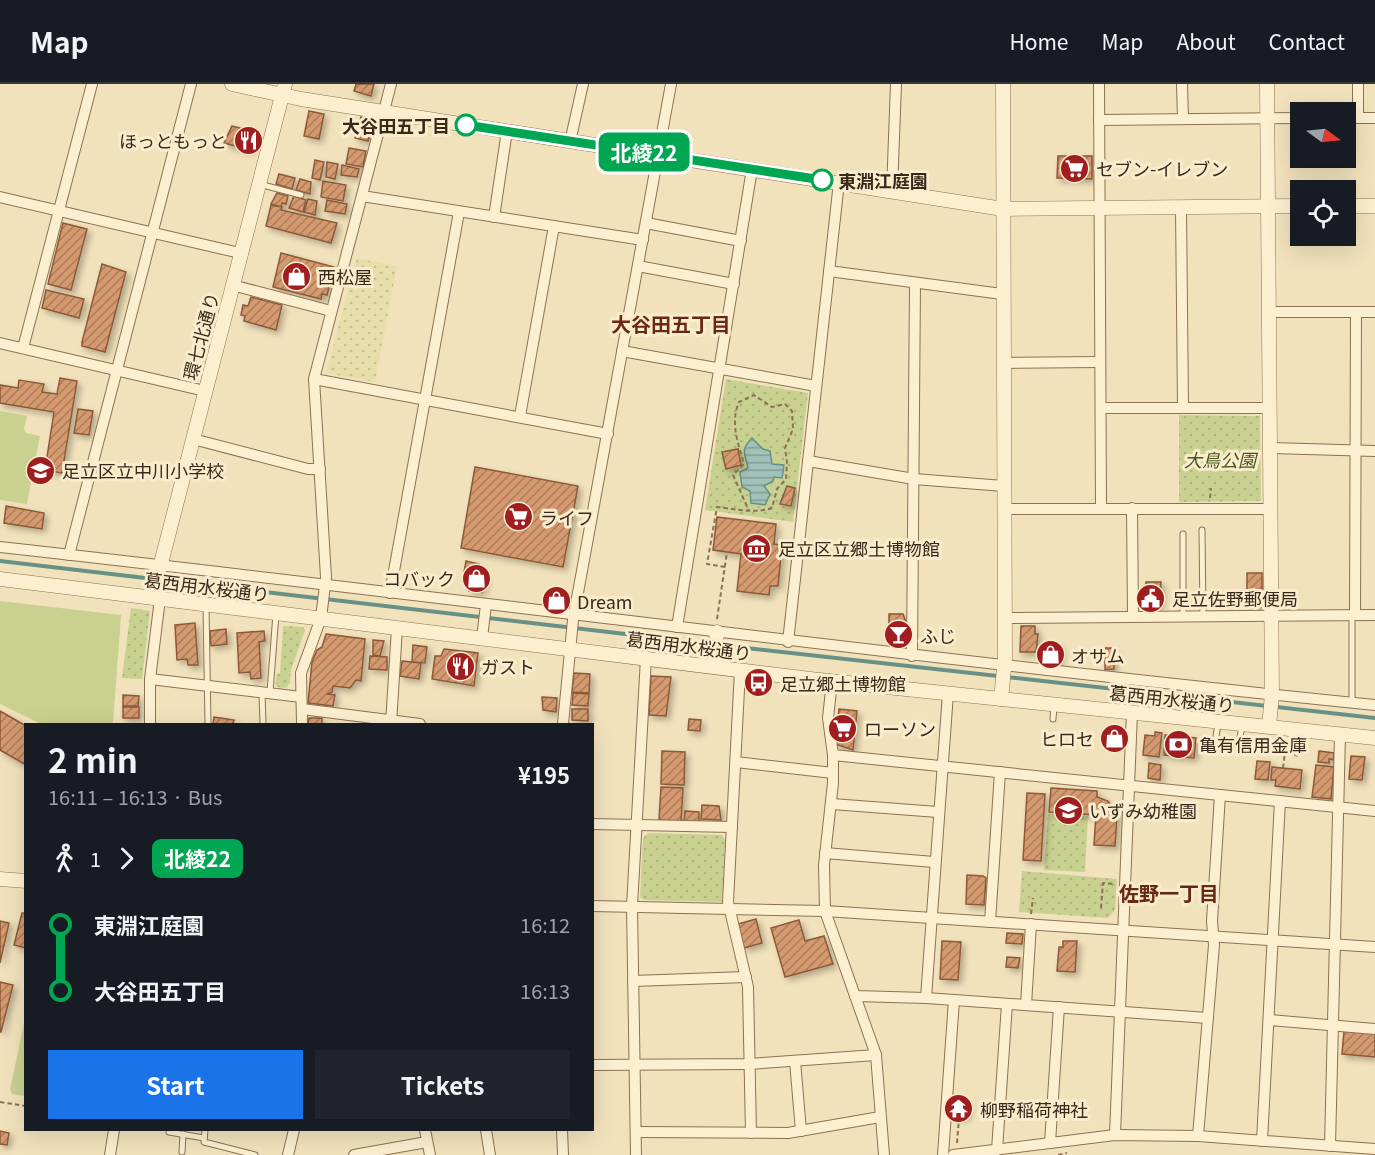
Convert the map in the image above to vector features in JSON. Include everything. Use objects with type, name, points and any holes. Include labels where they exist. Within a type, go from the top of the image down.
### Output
[{"type":"street","points":[[23,348],[92,84]]},
{"type":"street","points":[[69,555],[191,84]]},
{"type":"street","points":[[232,84],[284,90],[384,112],[1003,209],[1290,206]]},
{"type":"street","points":[[302,723],[301,673],[322,611],[325,589],[314,379],[391,84]]},
{"type":"street","points":[[570,142],[583,84]]},
{"type":"street","points":[[563,723],[573,617],[671,84]]},
{"type":"street","points":[[892,191],[893,84]]},
{"type":"street","points":[[1001,699],[1005,618],[1003,84]]},
{"type":"street","points":[[1099,84],[1101,508]]},
{"type":"street","points":[[1182,84],[1183,119]]},
{"type":"street","points":[[1267,84],[1272,616],[1272,698],[1269,722]]},
{"type":"street","points":[[1358,84],[1358,118],[1375,118]]},
{"type":"street","name":"環七北通り","points":[[157,595],[159,569],[284,90]]},
{"type":"street","points":[[1099,120],[1290,118]]},
{"type":"street","points":[[494,217],[507,131]]},
{"type":"street","points":[[677,627],[752,169]]},
{"type":"street","points":[[788,642],[839,182]]},
{"type":"street","points":[[362,196],[643,240]]},
{"type":"street","points":[[0,197],[240,253]]},
{"type":"street","points":[[1356,206],[1375,206]]},
{"type":"street","points":[[1181,207],[1183,408]]},
{"type":"street","points":[[390,593],[459,212]]},
{"type":"street","points":[[646,223],[741,241]]},
{"type":"street","points":[[520,416],[554,226]]},
{"type":"street","points":[[638,266],[734,284]]},
{"type":"street","points":[[829,271],[1002,294]]},
{"type":"street","points":[[912,656],[915,283]]},
{"type":"street","points":[[232,285],[331,311]]},
{"type":"street","points":[[1270,312],[1375,312]]},
{"type":"street","points":[[1354,615],[1356,312]]},
{"type":"street","points":[[0,343],[205,391]]},
{"type":"street","points":[[622,351],[816,386]]},
{"type":"street","points":[[1003,363],[1100,362]]},
{"type":"street","points":[[314,379],[608,434]]},
{"type":"street","points":[[1101,408],[1270,408]]},
{"type":"street","points":[[192,439],[308,469],[320,469]]},
{"type":"street","points":[[1270,448],[1375,451]]},
{"type":"street","points":[[808,460],[914,478],[1004,486]]},
{"type":"street","points":[[1132,508],[1133,616]]},
{"type":"street","points":[[1004,510],[1271,509]]},
{"type":"street","points":[[0,547],[325,589],[390,593],[573,617],[717,630],[788,642],[912,656],[1004,674],[1375,705]]},
{"type":"street","name":"葛西用水桜通り","points":[[0,579],[157,595],[276,613],[322,611],[397,628],[483,634],[569,644],[646,658],[714,661],[740,670],[832,681],[1218,721],[1269,722],[1300,730],[1375,738]]},
{"type":"street","points":[[150,723],[150,679],[157,595]]},
{"type":"street","points":[[483,634],[486,607]]},
{"type":"street","points":[[1005,618],[1375,615]]},
{"type":"street","points":[[302,709],[391,723],[397,628]]},
{"type":"street","points":[[714,661],[717,630]]},
{"type":"street","points":[[636,1155],[632,906],[646,658]]},
{"type":"street","points":[[740,670],[728,909],[748,987],[751,1133]]},
{"type":"street","points":[[150,679],[301,697]]},
{"type":"street","points":[[832,681],[828,718],[833,773],[832,804],[825,853],[825,911],[876,1055],[884,1155]]},
{"type":"street","points":[[926,998],[934,862],[948,693]]},
{"type":"street","points":[[1115,1135],[1132,712]]},
{"type":"street","points":[[1329,1146],[1340,734]]},
{"type":"street","points":[[833,755],[1000,772],[1046,774],[1129,786],[1213,792],[1375,811]]},
{"type":"street","points":[[736,762],[833,773]]},
{"type":"street","points":[[990,922],[1000,772]]},
{"type":"street","points":[[1198,1136],[1212,936],[1210,906],[1214,828],[1213,792]]},
{"type":"street","points":[[1262,1141],[1280,801]]},
{"type":"street","points":[[832,804],[938,812]]},
{"type":"street","points":[[594,824],[732,827]]},
{"type":"street","points":[[825,853],[934,862]]},
{"type":"street","points":[[0,879],[24,881]]},
{"type":"street","points":[[594,906],[825,911],[990,922],[1031,921],[1123,930],[1375,947]]},
{"type":"street","points":[[1026,1005],[1031,921]]},
{"type":"street","points":[[633,981],[746,977]]},
{"type":"street","points":[[855,996],[926,998],[1208,1018]]},
{"type":"street","points":[[943,1155],[954,1000]]},
{"type":"street","points":[[997,1150],[1007,1004]]},
{"type":"street","points":[[1050,1143],[1059,1007]]},
{"type":"street","points":[[1269,1020],[1375,1029]]},
{"type":"street","points":[[594,1065],[749,1064],[876,1055]]},
{"type":"street","points":[[795,1060],[801,1131]]},
{"type":"street","points":[[636,1132],[801,1131],[880,1117]]},
{"type":"street","points":[[110,1155],[114,1131]]},
{"type":"street","points":[[288,1155],[294,1131]]},
{"type":"street","points":[[425,1131],[430,1155]]},
{"type":"street","points":[[486,1131],[489,1155]]},
{"type":"street","points":[[562,1131],[563,1155]]},
{"type":"street","points":[[954,1155],[1115,1135],[1198,1136],[1375,1149]]},
{"type":"street","points":[[354,1155],[428,1142]]},
{"type":"lane","points":[[259,184],[301,195]]},
{"type":"lane","points":[[1202,530],[1203,616]]},
{"type":"lane","points":[[1183,534],[1183,616]]},
{"type":"lane","points":[[206,604],[208,723]]},
{"type":"lane","points":[[263,723],[276,613]]},
{"type":"lane","points":[[1352,703],[1354,615]]},
{"type":"lane","points":[[206,656],[215,655]]},
{"type":"lane","points":[[1053,719],[1054,705]]},
{"type":"lane","points":[[1216,737],[1218,721]]},
{"type":"lane","points":[[1239,744],[1242,723]]},
{"type":"lane","points":[[1297,753],[1300,730]]},
{"type":"lane","points":[[205,1131],[204,1142],[255,1155]]},
{"type":"lane","points":[[169,1132],[204,1138]]},
{"type":"lane","points":[[182,1152],[183,1134]]},
{"type":"path","points":[[725,567],[707,564],[717,507],[749,511],[759,512],[772,508],[777,489],[786,479],[788,462],[785,448],[793,429],[789,406],[785,404],[772,407],[754,395],[739,402],[735,412],[737,441],[744,464],[733,475],[749,511]]},
{"type":"path","points":[[1210,504],[1211,488]]},
{"type":"path","points":[[717,630],[727,552]]},
{"type":"path","points":[[1283,768],[1285,752]]},
{"type":"path","points":[[1101,908],[1103,883],[1117,884]]},
{"type":"path","points":[[1031,921],[1033,898]]},
{"type":"path","points":[[0,1102],[24,1106]]},
{"type":"path","points":[[954,1155],[959,1118]]},
{"type":"shaded area","points":[[357,258],[397,266],[375,382],[326,373]]},
{"type":"green space","points":[[726,379],[808,393],[793,522],[705,510]]},
{"type":"green space","points":[[0,411],[27,416],[24,429],[26,433],[40,436],[27,504],[0,500]]},
{"type":"green space","name":"大鳥公園","points":[[1179,415],[1260,416],[1261,501],[1179,502]]},
{"type":"green space","points":[[0,601],[121,615],[113,723],[39,723],[0,704]]},
{"type":"green space","points":[[131,608],[150,611],[142,679],[122,678]]},
{"type":"green space","points":[[283,626],[303,627],[305,630],[291,670],[290,683],[286,688],[277,687],[275,684],[277,674],[280,673]]},
{"type":"green space","points":[[1048,814],[1088,816],[1085,872],[1044,870]]},
{"type":"green space","points":[[648,833],[722,835],[725,839],[722,902],[644,900],[640,897],[643,838]]},
{"type":"green space","points":[[1022,871],[1117,879],[1115,910],[1108,918],[1019,912]]},
{"type":"green space","points":[[24,1023],[24,1096],[12,1094],[10,1090]]},
{"type":"water","points":[[752,438],[763,449],[770,451],[772,464],[784,465],[782,478],[774,477],[773,481],[764,486],[770,494],[765,505],[751,503],[750,491],[742,487],[740,472],[748,468],[744,450]]},
{"type":"building","points":[[356,84],[374,84],[371,96],[354,91]]},
{"type":"building","points":[[309,111],[324,114],[319,139],[304,136]]},
{"type":"building","points":[[361,117],[374,121],[368,141],[355,138]]},
{"type":"building","points":[[232,126],[255,132],[250,150],[224,143]]},
{"type":"building","points":[[349,148],[366,151],[363,167],[346,164]]},
{"type":"building","points":[[1058,156],[1092,156],[1092,179],[1057,178]]},
{"type":"building","points":[[315,160],[324,162],[320,180],[312,178]]},
{"type":"building","points":[[327,162],[338,164],[335,179],[326,177]]},
{"type":"building","points":[[342,165],[359,169],[357,177],[341,175]]},
{"type":"building","points":[[279,174],[295,178],[292,189],[276,184]]},
{"type":"building","points":[[300,179],[311,182],[310,194],[296,190]]},
{"type":"building","points":[[323,181],[346,185],[343,201],[321,197]]},
{"type":"building","points":[[277,193],[288,196],[286,204],[282,203],[281,207],[271,204]]},
{"type":"building","points":[[294,196],[306,200],[303,212],[289,208]]},
{"type":"building","points":[[308,199],[317,201],[315,215],[304,212]]},
{"type":"building","points":[[327,200],[347,204],[345,214],[325,211]]},
{"type":"building","points":[[271,205],[282,207],[281,210],[337,223],[331,243],[266,226]]},
{"type":"building","points":[[63,223],[87,229],[71,290],[48,284]]},
{"type":"building","points":[[281,253],[334,267],[327,295],[322,294],[321,299],[273,287]]},
{"type":"building","points":[[102,264],[126,272],[105,352],[82,346]]},
{"type":"building","points":[[46,290],[84,299],[79,318],[42,308]]},
{"type":"building","points":[[251,297],[282,305],[276,330],[244,321],[245,316],[241,315],[243,305],[248,306]]},
{"type":"building","points":[[60,378],[77,381],[62,473],[45,470],[54,412],[0,403],[0,385],[18,388],[19,380],[44,384],[42,392],[57,394]]},
{"type":"building","points":[[78,409],[93,411],[89,435],[74,433]]},
{"type":"building","points":[[738,449],[741,465],[726,469],[722,452]]},
{"type":"building","name":"ライフ","points":[[475,467],[578,486],[563,567],[461,548]]},
{"type":"building","points":[[787,486],[795,488],[791,506],[780,504]]},
{"type":"building","points":[[6,506],[44,513],[42,529],[4,523]]},
{"type":"building","points":[[717,517],[776,524],[774,544],[782,545],[778,586],[770,586],[769,595],[737,591],[741,554],[713,550]]},
{"type":"building","points":[[466,561],[479,564],[478,571],[484,572],[478,577],[485,578],[482,592],[469,591],[472,574],[464,572]]},
{"type":"building","points":[[1247,573],[1262,573],[1262,607],[1247,606]]},
{"type":"building","points":[[1146,582],[1161,582],[1160,606],[1145,606]]},
{"type":"building","points":[[549,591],[564,593],[559,607],[548,605]]},
{"type":"building","points":[[889,614],[903,614],[906,622],[889,623]]},
{"type":"building","points":[[195,623],[198,665],[188,665],[187,659],[177,660],[175,625]]},
{"type":"building","points":[[906,624],[906,643],[892,646],[891,625]]},
{"type":"building","points":[[1021,626],[1035,626],[1035,634],[1038,634],[1036,652],[1020,652]]},
{"type":"building","points":[[226,629],[227,644],[211,646],[210,631]]},
{"type":"building","points":[[264,631],[265,641],[259,642],[261,678],[251,679],[250,672],[239,673],[237,633]]},
{"type":"building","points":[[326,634],[365,639],[361,681],[356,680],[350,688],[333,686],[332,692],[328,694],[335,695],[333,706],[308,703],[312,662],[317,650],[322,647]]},
{"type":"building","points":[[373,640],[384,641],[380,656],[373,655]]},
{"type":"building","points":[[413,645],[427,647],[425,663],[412,662]]},
{"type":"building","points":[[1060,645],[1060,663],[1039,664],[1041,646]]},
{"type":"building","points":[[1105,648],[1114,648],[1114,669],[1105,670]]},
{"type":"building","points":[[444,649],[478,653],[474,686],[432,679],[435,656],[441,656]]},
{"type":"building","points":[[370,656],[387,657],[387,670],[369,669]]},
{"type":"building","points":[[402,661],[421,663],[419,679],[400,676]]},
{"type":"building","points":[[574,673],[590,674],[589,693],[572,692]]},
{"type":"building","points":[[651,676],[671,677],[666,716],[649,715]]},
{"type":"building","points":[[573,693],[589,694],[588,706],[572,705]]},
{"type":"building","points":[[123,695],[139,696],[138,706],[123,706]]},
{"type":"building","points":[[542,697],[557,698],[556,712],[543,710]]},
{"type":"building","points":[[123,707],[139,707],[139,718],[123,718]]},
{"type":"building","points":[[572,709],[588,709],[588,721],[572,720]]},
{"type":"building","points":[[839,709],[857,711],[853,750],[835,744]]},
{"type":"building","points":[[0,711],[24,725],[24,764],[0,750]]},
{"type":"building","points":[[214,717],[234,720],[233,723],[213,723]]},
{"type":"building","points":[[309,718],[322,718],[322,723],[308,723]]},
{"type":"building","points":[[689,719],[701,720],[700,731],[688,730]]},
{"type":"building","points":[[1155,732],[1162,733],[1159,757],[1143,755],[1145,735],[1155,736]]},
{"type":"building","points":[[1165,735],[1196,738],[1194,758],[1164,755]]},
{"type":"building","points":[[662,751],[685,752],[684,785],[661,784]]},
{"type":"building","points":[[1319,751],[1334,753],[1334,760],[1329,759],[1329,763],[1318,762]]},
{"type":"building","points":[[1351,756],[1365,757],[1362,780],[1349,779]]},
{"type":"building","points":[[1257,761],[1270,762],[1268,780],[1255,779]]},
{"type":"building","points":[[1149,763],[1161,765],[1160,780],[1148,778]]},
{"type":"building","points":[[1316,765],[1334,767],[1331,799],[1312,797]]},
{"type":"building","points":[[1272,767],[1302,770],[1300,789],[1275,786],[1276,780],[1271,780]]},
{"type":"building","points":[[661,787],[683,788],[681,822],[659,820]]},
{"type":"building","points":[[1051,788],[1097,791],[1097,797],[1108,801],[1117,815],[1115,846],[1094,845],[1096,815],[1049,812]]},
{"type":"building","points":[[1027,793],[1045,794],[1041,861],[1023,860]]},
{"type":"building","points":[[702,805],[719,806],[721,820],[701,819]]},
{"type":"building","points":[[685,811],[699,812],[699,822],[684,822]]},
{"type":"building","points":[[967,875],[986,878],[984,905],[966,904]]},
{"type":"building","points":[[22,913],[24,913],[24,948],[14,945]]},
{"type":"building","points":[[756,919],[762,943],[744,948],[738,924]]},
{"type":"building","points":[[799,920],[805,941],[824,936],[833,964],[785,977],[771,928]]},
{"type":"building","points":[[0,921],[9,923],[0,963]]},
{"type":"building","points":[[1007,933],[1023,934],[1022,944],[1006,943]]},
{"type":"building","points":[[942,941],[961,942],[958,980],[940,979]]},
{"type":"building","points":[[1063,941],[1077,941],[1075,972],[1057,971],[1059,947],[1063,947]]},
{"type":"building","points":[[1007,957],[1020,958],[1018,968],[1006,967]]},
{"type":"building","points":[[0,982],[13,985],[1,1032],[0,1032]]},
{"type":"building","points":[[1344,1031],[1375,1033],[1375,1057],[1342,1054]]},
{"type":"building","points":[[953,1101],[967,1102],[966,1117],[952,1116]]},
{"type":"building","points":[[0,1131],[9,1133],[7,1145],[0,1144]]},
{"type":"waterway","points":[[0,561],[154,579]]},
{"type":"waterway","points":[[162,580],[711,644]]},
{"type":"waterway","points":[[719,645],[1375,718]]},
{"type":"bus line","name":"北綾22","points":[[466,125],[822,180]]},
{"type":"place","name":"大谷田五丁目","points":[[466,125]]},
{"type":"place","name":"ほっともっと","points":[[248,140]]},
{"type":"place","name":"セブン-イレブン","points":[[1075,168]]},
{"type":"place","name":"東淵江庭園","points":[[822,180]]},
{"type":"place","name":"西松屋","points":[[297,276]]},
{"type":"place","name":"足立区立中川小学校","points":[[41,470]]},
{"type":"place","name":"ライフ","points":[[519,517]]},
{"type":"place","name":"足立区立郷土博物館","points":[[757,548]]},
{"type":"place","name":"コバック","points":[[476,578]]},
{"type":"place","name":"足立佐野郵便局","points":[[1151,598]]},
{"type":"place","name":"Dream","points":[[556,601]]},
{"type":"place","name":"ふじ","points":[[899,635]]},
{"type":"place","name":"オサム","points":[[1050,655]]},
{"type":"place","name":"ガスト","points":[[460,666]]},
{"type":"place","name":"足立郷土博物館","points":[[759,683]]},
{"type":"place","name":"ローソン","points":[[843,728]]},
{"type":"place","name":"ヒロセ","points":[[1115,738]]},
{"type":"place","name":"亀有信用金庫","points":[[1178,744]]},
{"type":"place","name":"いずみ幼稚園","points":[[1068,810]]},
{"type":"place","name":"柳野稲荷神社","points":[[959,1109]]},
{"type":"district","name":"大谷田五丁目","points":[[671,323]]},
{"type":"district","name":"佐野一丁目","points":[[1169,892]]}]
